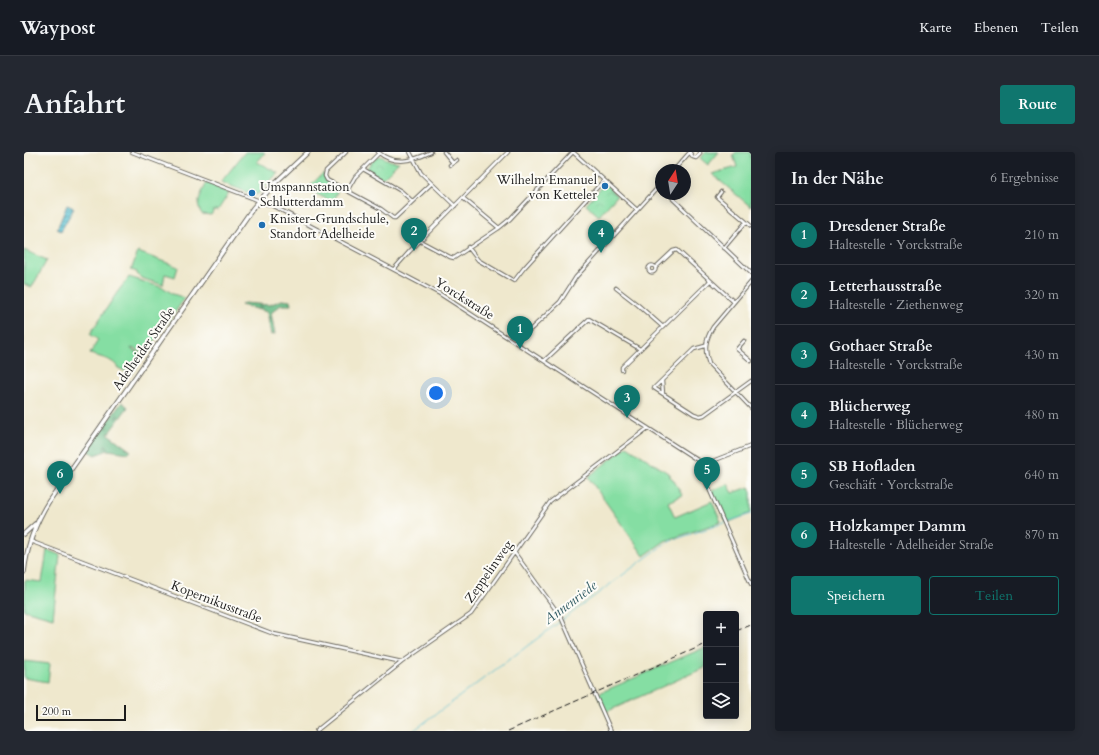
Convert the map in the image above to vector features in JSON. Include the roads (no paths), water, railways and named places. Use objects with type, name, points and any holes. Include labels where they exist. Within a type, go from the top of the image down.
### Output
[{"type":"main road","name":"Adelheider Straße","points":[[24,572],[29,541],[36,524],[62,483],[258,200],[308,152]]},
{"type":"main road","points":[[29,541],[24,535],[36,524]]},
{"type":"street","name":"Yorckstraße","points":[[132,152],[258,200],[287,213],[440,294],[702,463]]},
{"type":"street","points":[[346,152],[325,173],[327,180],[381,209],[393,218],[395,218],[431,184]]},
{"type":"street","points":[[347,191],[355,177],[378,152],[392,160],[400,161],[413,159],[431,152]]},
{"type":"street","points":[[410,152],[421,173],[455,206]]},
{"type":"street","points":[[444,152],[452,164],[456,160]]},
{"type":"street","points":[[394,269],[508,152]]},
{"type":"street","points":[[420,241],[454,258],[468,247],[499,228],[518,211],[573,152],[636,210]]},
{"type":"street","points":[[679,164],[690,152],[693,157],[696,158],[700,152]]},
{"type":"street","points":[[363,169],[401,191],[412,201]]},
{"type":"street","points":[[468,247],[478,260],[514,281],[604,180]]},
{"type":"street","points":[[514,342],[531,329],[560,302],[576,277],[655,190]]},
{"type":"street","points":[[721,192],[717,197],[751,226]]},
{"type":"street","points":[[463,198],[499,228]]},
{"type":"street","points":[[674,200],[751,273]]},
{"type":"street","points":[[724,248],[746,222]]},
{"type":"street","points":[[656,267],[673,251],[677,250],[734,302]]},
{"type":"street","points":[[622,370],[622,367],[710,281]]},
{"type":"street","points":[[751,282],[713,327],[705,346],[709,364],[751,408]]},
{"type":"street","points":[[616,288],[638,304],[663,327]]},
{"type":"street","points":[[544,361],[589,319],[640,349]]},
{"type":"street","points":[[744,341],[737,349],[751,361]]},
{"type":"street","points":[[705,346],[694,349],[654,388],[694,414],[700,416],[704,415],[751,381]]},
{"type":"street","points":[[662,381],[663,394]]},
{"type":"street","name":"Zeppelinweg","points":[[316,731],[402,662],[471,614],[550,502],[648,428]]},
{"type":"street","points":[[751,446],[705,464],[702,463],[701,468],[751,584]]},
{"type":"street","name":"Kopernikusstraße","points":[[29,541],[74,556],[274,634],[402,662]]},
{"type":"street","points":[[514,552],[564,623],[611,731]]},
{"type":"water","points":[[67,205],[74,208],[61,231],[57,229]]},
{"type":"waterway","name":"Annenriede","points":[[413,731],[663,545],[673,540],[751,514]]},
{"type":"railway","points":[[739,630],[751,625]]},
{"type":"railway","points":[[508,731],[703,645]]},
{"type":"place","name":"Wilhelm Emanuel von Ketteler","points":[[605,186]]},
{"type":"place","name":"Umspannstation Schlutterdamm","points":[[252,193]]},
{"type":"place","name":"Knister-Grundschule, Standort Adelheide","points":[[262,225]]},
{"type":"place","name":"Letterhausstraße","points":[[414,251]]},
{"type":"place","name":"Blücherweg","points":[[601,253]]},
{"type":"place","name":"Dresdener Straße","points":[[520,349]]},
{"type":"place","name":"Gothaer Straße","points":[[627,418]]},
{"type":"place","name":"SB Hofladen","points":[[707,490]]},
{"type":"place","name":"Holzkamper Damm","points":[[60,494]]}]
